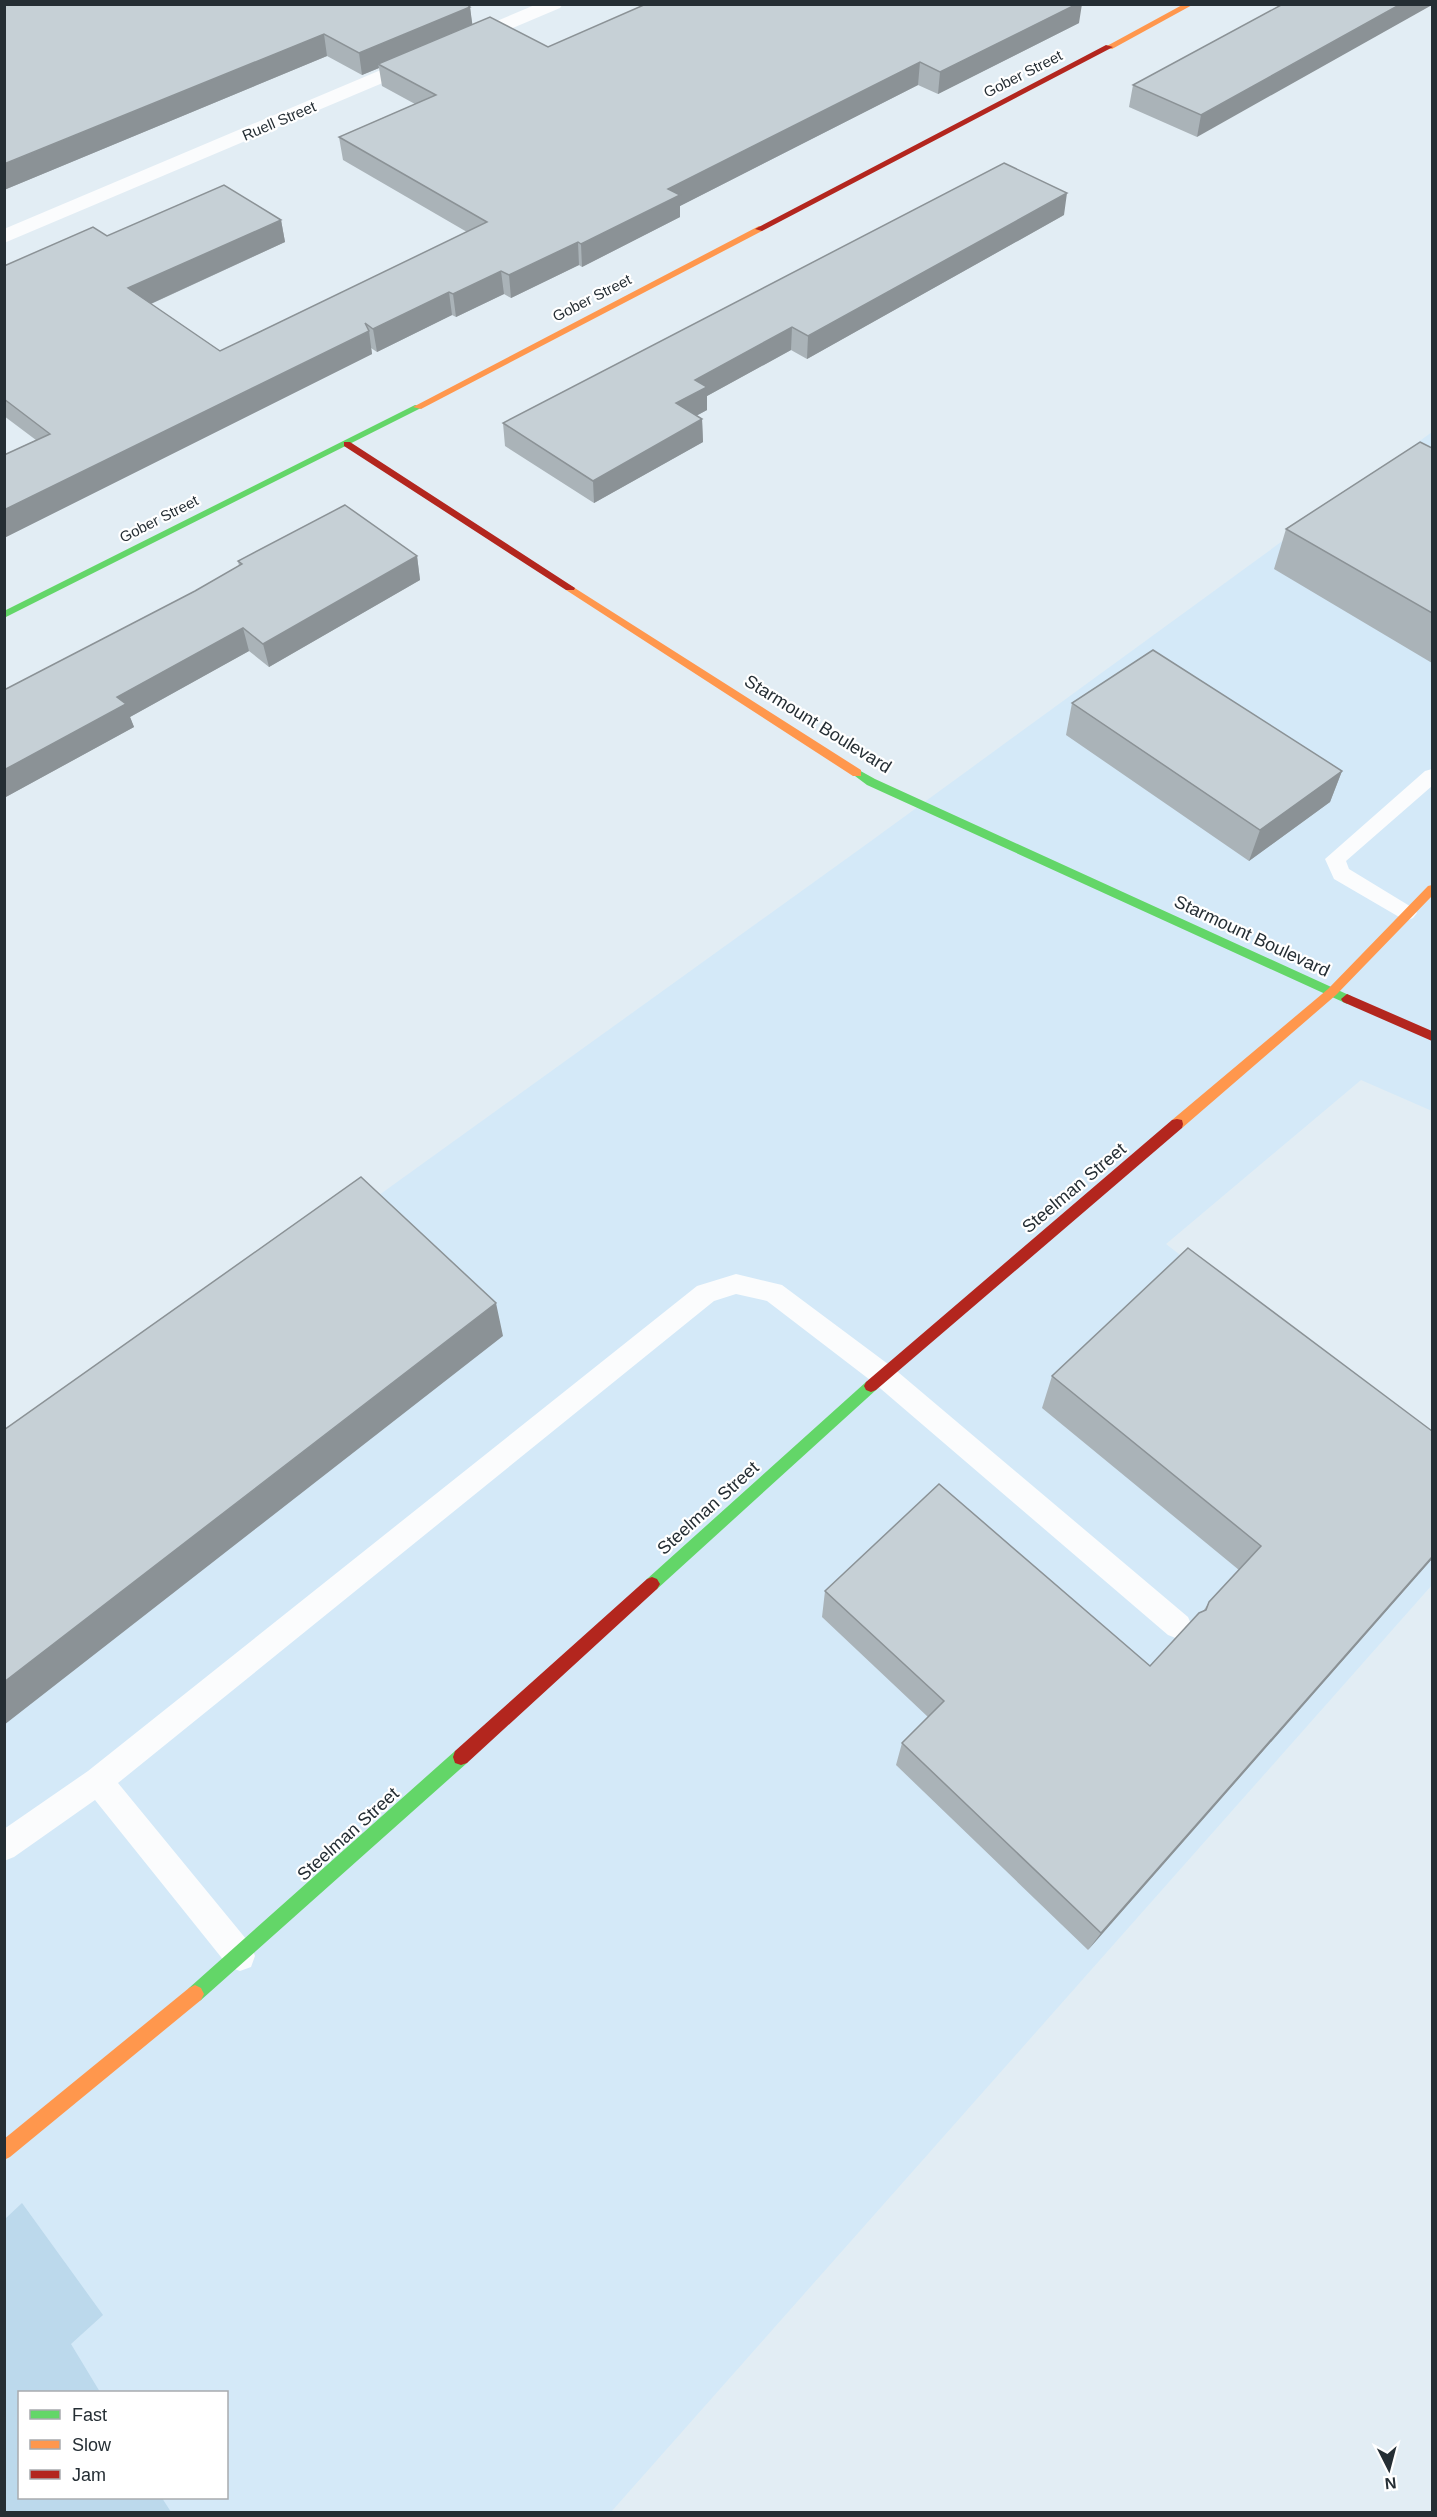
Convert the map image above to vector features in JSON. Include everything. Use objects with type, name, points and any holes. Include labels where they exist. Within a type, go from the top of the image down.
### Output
[{"type":"street","name":"Ruell Street","points":[[4,237],[554,4]]},
{"type":"street","name":"Gober Street","points":[[4,615],[347,444],[1191,4]]},
{"type":"street","name":"Starmount Boulevard","points":[[347,444],[871,782],[1432,1036]]},
{"type":"street","name":"Steelman Street","points":[[4,2151],[240,1956],[883,1375],[1332,992],[1406,913],[1432,889]]},
{"type":"lane","points":[[1406,913],[1341,874],[1335,859],[1432,776]]},
{"type":"lane","points":[[4,1847],[99,1781],[706,1293],[736,1284],[773,1292],[883,1375],[1178,1626]]},
{"type":"lane","points":[[99,1781],[240,1956]]},
{"type":"shaded area","points":[[1432,432],[1432,1111],[1361,1080],[1166,1244],[1432,1450],[1432,1585],[611,2512],[5,2512],[4,1465],[871,841]]},
{"type":"shaded area","points":[[22,2203],[103,2315],[71,2344],[99,2391],[18,2391],[18,2499],[163,2499],[171,2512],[5,2512],[5,2219]]},
{"type":"building","points":[[4,4],[466,4],[470,7],[359,53],[324,34],[4,164]]},
{"type":"building","points":[[646,4],[1077,4],[940,72],[920,62],[668,189],[680,195],[581,244],[578,242],[509,275],[501,271],[453,294],[449,292],[373,329],[365,323],[369,331],[4,510],[4,455],[50,434],[4,399],[4,266],[93,227],[107,236],[224,185],[281,220],[128,288],[220,351],[487,222],[339,137],[436,95],[378,64],[490,17],[548,47]]},
{"type":"building","points":[[1283,4],[1401,4],[1201,115],[1133,85]]},
{"type":"building","points":[[1004,163],[1067,193],[808,336],[792,327],[695,380],[707,387],[676,403],[702,419],[593,481],[503,423]]},
{"type":"building","points":[[1420,442],[1432,448],[1432,613],[1286,529]]},
{"type":"building","points":[[345,505],[417,556],[263,644],[243,628],[117,697],[126,704],[4,770],[4,690],[195,591],[242,564],[238,561]]},
{"type":"building","points":[[1153,650],[1342,771],[1260,830],[1072,703]]},
{"type":"building","points":[[361,1177],[496,1303],[4,1682],[4,1430]]},
{"type":"building","points":[[1188,1248],[1432,1431],[1432,1557],[1101,1933],[902,1743],[944,1701],[825,1591],[939,1484],[1150,1666],[1199,1613],[1206,1610],[1209,1602],[1261,1546],[1052,1376]]},
{"type":"traffic: fast","points":[[4,615],[418,407]]},
{"type":"traffic: fast","points":[[857,773],[871,782],[1347,999]]},
{"type":"traffic: fast","points":[[652,1584],[871,1386]]},
{"type":"traffic: fast","points":[[195,1994],[461,1757]]},
{"type":"traffic: slow","points":[[1109,47],[1191,4]]},
{"type":"traffic: slow","points":[[418,407],[759,229]]},
{"type":"traffic: slow","points":[[570,588],[857,773]]},
{"type":"traffic: slow","points":[[1177,1124],[1332,992],[1432,889]]},
{"type":"traffic: slow","points":[[4,2151],[195,1994]]},
{"type":"traffic: jam","points":[[759,229],[1109,47]]},
{"type":"traffic: jam","points":[[347,444],[570,588]]},
{"type":"traffic: jam","points":[[1347,999],[1432,1036]]},
{"type":"traffic: jam","points":[[871,1386],[1177,1124]]},
{"type":"traffic: jam","points":[[461,1757],[652,1584]]}]
